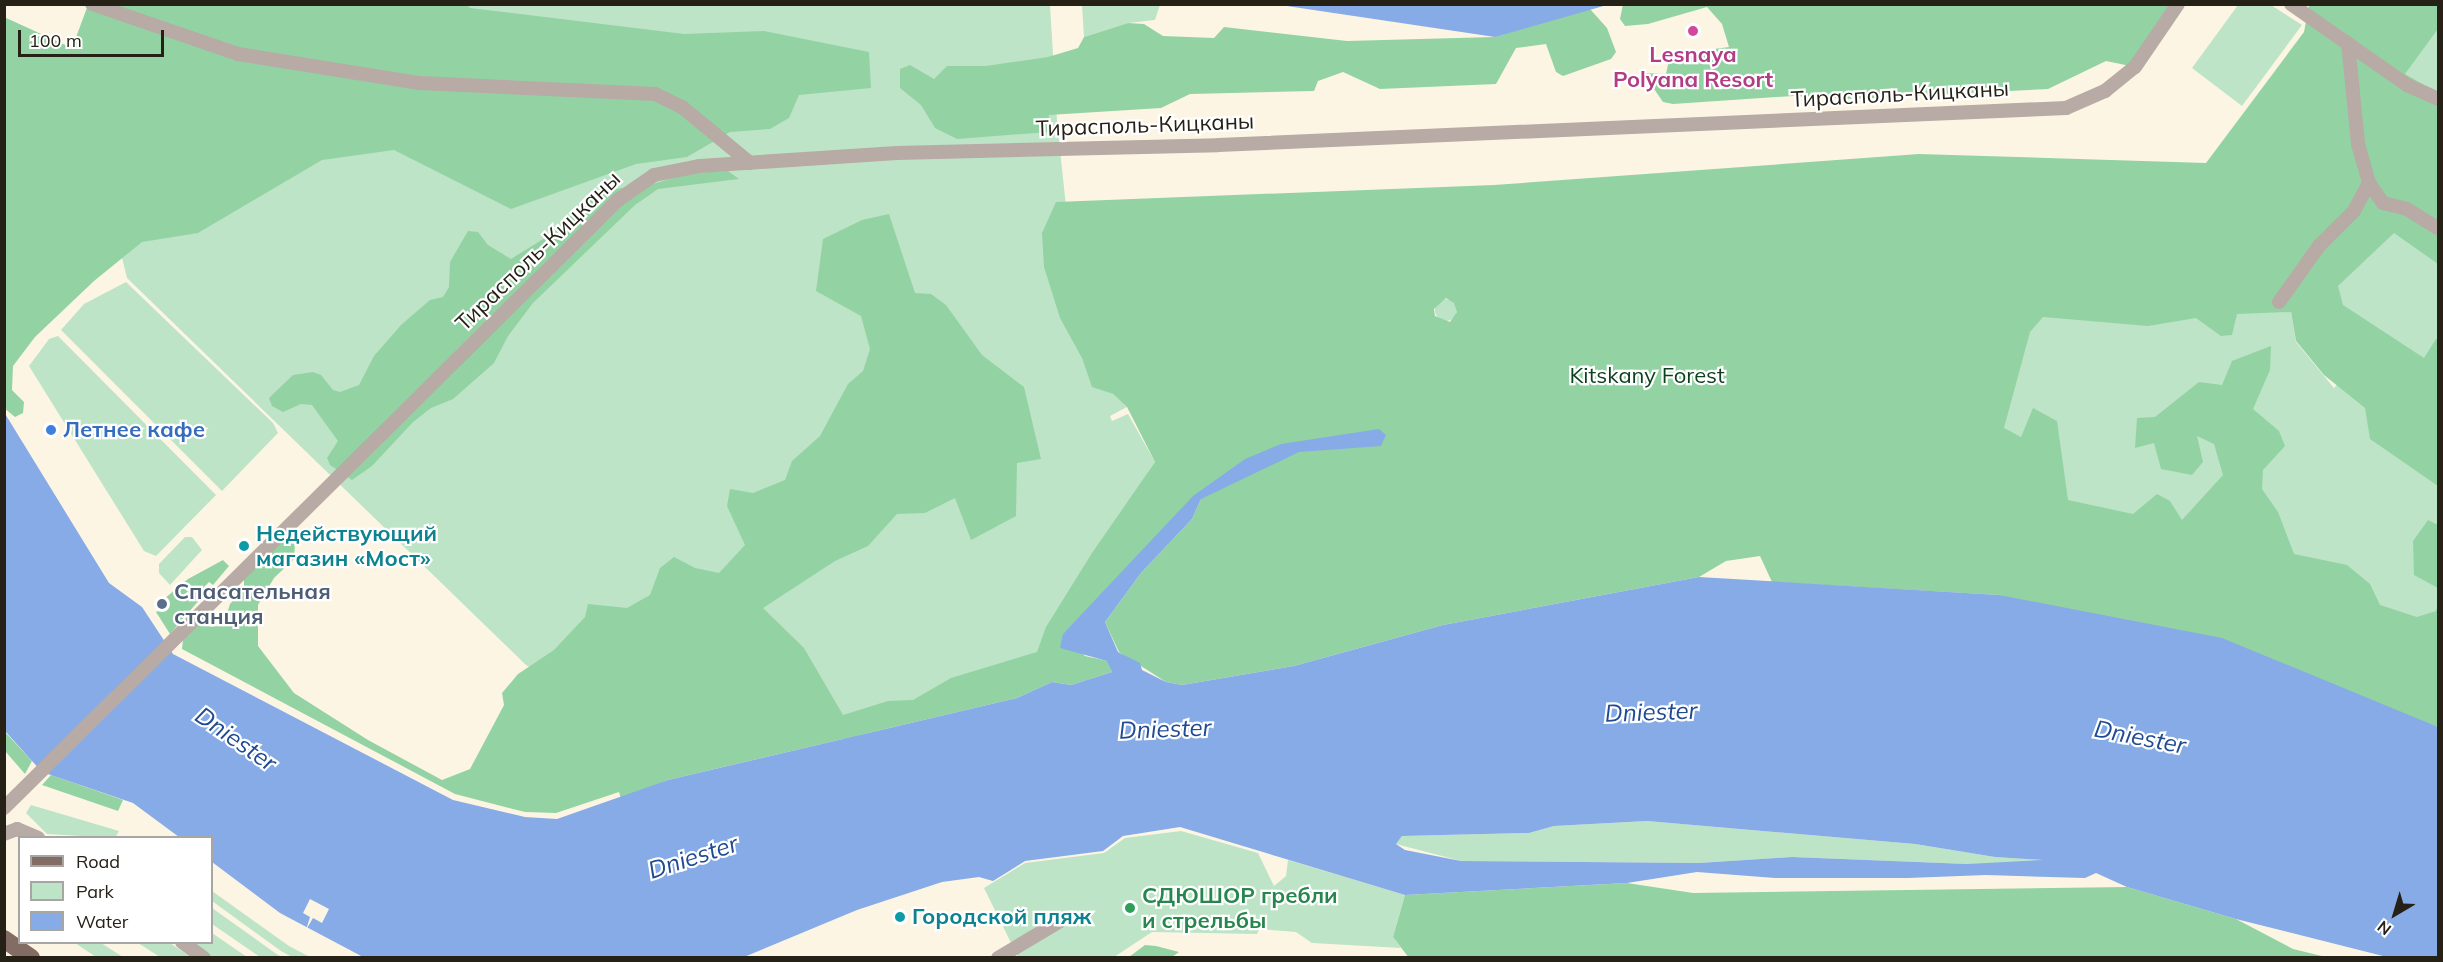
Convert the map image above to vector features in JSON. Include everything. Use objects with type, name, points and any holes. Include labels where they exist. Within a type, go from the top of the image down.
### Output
[{"type":"main road","points":[[4,939],[31,957]]},
{"type":"street","points":[[92,4],[250,56],[420,83],[655,94],[682,107],[750,163]]},
{"type":"street","name":"Тирасполь-Кицканы","points":[[4,808],[232,579],[627,192],[662,173],[750,163],[897,153],[1218,145],[2066,108],[2105,91],[2135,67],[2178,4]]},
{"type":"street","points":[[2291,4],[2407,85],[2439,99]]},
{"type":"street","points":[[2348,44],[2358,144],[2368,183],[2383,203],[2407,209],[2439,228]]},
{"type":"street","points":[[2279,302],[2319,246],[2354,211],[2368,183]]},
{"type":"street","points":[[4,834],[17,829],[35,836]]},
{"type":"street","points":[[998,957],[1060,921]]},
{"type":"street","points":[[185,944],[204,957]]},
{"type":"green space","points":[[144,4],[1050,5],[1057,121],[1082,358],[1097,388],[1113,394],[1127,407],[1110,416],[1112,421],[1128,414],[1155,462],[1141,483],[1193,496],[1061,648],[849,740],[557,682],[526,665],[127,278],[107,197]]},
{"type":"green space","points":[[1623,4],[2178,5],[2135,67],[2106,61],[2048,89],[1853,99],[1793,96],[1673,104],[1663,102],[1643,73],[1666,74],[1670,55],[1729,47],[1722,24],[1707,7],[1648,24],[1625,26],[1620,19]]},
{"type":"green space","points":[[88,5],[467,5],[470,8],[684,34],[764,31],[869,52],[871,88],[799,95],[789,118],[770,129],[730,132],[687,157],[636,164],[511,209],[394,150],[322,160],[198,233],[142,242],[94,281],[35,337],[13,366],[12,390],[24,402],[23,413],[15,417],[4,408],[4,17],[72,48]]},
{"type":"green space","points":[[1082,5],[1160,5],[1155,20],[1128,23],[1084,37]]},
{"type":"green space","points":[[2238,5],[2271,5],[2302,25],[2242,106],[2192,68]]},
{"type":"green space","name":"Kitskany Forest","points":[[2309,5],[2438,5],[2438,29],[2405,74],[2438,93],[2438,264],[2394,233],[2338,286],[2343,305],[2424,358],[2436,339],[2438,340],[2438,486],[2370,439],[2365,408],[2324,375],[2296,341],[2291,312],[2237,314],[2232,335],[2221,336],[2196,318],[2148,326],[2043,317],[2030,332],[2004,428],[2021,437],[2033,408],[2057,421],[2068,500],[2133,514],[2157,494],[2170,501],[2182,520],[2223,475],[2214,444],[2197,436],[2203,462],[2192,475],[2161,469],[2154,443],[2135,448],[2137,418],[2155,417],[2199,382],[2222,385],[2232,361],[2271,346],[2270,370],[2253,409],[2279,431],[2285,446],[2263,470],[2262,489],[2278,512],[2294,554],[2347,565],[2370,584],[2380,605],[2417,617],[2436,611],[2438,604],[2438,727],[1999,595],[1772,582],[1760,556],[1726,561],[1699,577],[1443,625],[1294,666],[1182,685],[1166,682],[1119,652],[1105,622],[1141,573],[1192,519],[1201,499],[1063,634],[1085,656],[1108,661],[1112,672],[1071,685],[1052,682],[1017,698],[668,780],[621,799],[619,792],[556,813],[525,812],[455,794],[182,649],[183,639],[203,621],[212,627],[224,623],[230,604],[244,589],[244,578],[280,541],[295,544],[294,559],[274,578],[258,605],[258,646],[294,693],[368,740],[442,780],[470,769],[504,705],[502,693],[518,674],[554,650],[585,617],[588,604],[627,608],[650,595],[660,568],[674,557],[695,568],[719,573],[745,545],[727,506],[730,489],[753,493],[785,480],[792,461],[820,436],[848,384],[863,371],[870,349],[861,316],[816,291],[823,239],[862,220],[889,214],[915,293],[931,294],[946,305],[982,355],[1024,387],[1041,459],[1017,463],[1016,516],[971,540],[955,498],[925,513],[897,514],[868,546],[835,561],[763,608],[804,648],[843,715],[888,701],[913,700],[951,678],[1037,652],[1046,627],[1092,553],[1155,462],[1127,407],[1113,394],[1092,387],[1082,358],[1060,318],[1044,267],[1042,233],[1056,202],[1494,185],[1919,154],[2206,163],[2304,32]],"holes":[[[1446,298],[1454,303],[1457,312],[1450,322],[1435,316],[1434,309]]]},
{"type":"green space","points":[[1590,9],[1607,28],[1616,52],[1611,59],[1563,76],[1556,72],[1546,44],[1516,48],[1496,84],[1380,89],[1343,72],[1318,81],[1314,91],[1190,94],[1161,108],[1049,115],[1048,132],[957,139],[935,128],[921,105],[900,88],[900,69],[910,65],[934,79],[947,66],[986,66],[1048,57],[1078,48],[1084,37],[1128,23],[1144,24],[1163,36],[1214,38],[1224,27],[1347,41],[1494,37]]},
{"type":"green space","points":[[2438,29],[2438,93],[2404,74]]},
{"type":"green space","points":[[728,171],[739,179],[658,189],[635,205],[533,303],[508,336],[494,363],[453,399],[431,408],[413,422],[372,466],[352,480],[330,465],[327,458],[338,441],[312,405],[301,404],[283,412],[272,406],[269,398],[293,375],[313,372],[321,375],[333,390],[340,392],[359,385],[374,356],[401,325],[430,300],[443,297],[449,287],[450,262],[468,231],[478,232],[488,245],[511,259],[548,236],[599,191],[653,184],[689,173]]},
{"type":"green space","points":[[2382,223],[2438,251],[2438,616],[2433,626],[2068,504],[1979,464],[2029,311],[2291,312],[2296,342],[2334,388],[2366,354],[2305,301]]},
{"type":"green space","points":[[126,282],[273,423],[278,433],[222,491],[61,330],[84,304]]},
{"type":"green space","points":[[1446,299],[1454,302],[1457,310],[1454,318],[1446,321],[1438,318],[1435,310],[1438,302]]},
{"type":"green space","points":[[58,336],[216,495],[156,556],[144,551],[29,366],[49,339]]},
{"type":"green space","points":[[2428,520],[2438,525],[2438,588],[2414,575],[2413,541]]},
{"type":"green space","points":[[185,537],[192,537],[202,550],[170,585],[159,573],[159,564]]},
{"type":"green space","points":[[223,560],[229,566],[213,585],[209,582],[204,587],[207,591],[170,634],[156,612],[165,608],[164,599],[188,579]]},
{"type":"green space","points":[[4,731],[32,761],[25,774],[5,751]]},
{"type":"green space","points":[[51,775],[123,800],[118,811],[42,785]]},
{"type":"green space","points":[[31,805],[119,831],[116,836],[47,834],[26,813]]},
{"type":"green space","points":[[1647,821],[1915,844],[1995,857],[2044,860],[2039,863],[1967,864],[1792,857],[1699,863],[1461,861],[1396,844],[1402,836],[1529,833],[1554,826]]},
{"type":"green space","name":"СДЮШОР гребли и стрельбы","points":[[1181,831],[1258,853],[1274,886],[1286,876],[1288,860],[1405,895],[1393,937],[1401,948],[1312,943],[1296,932],[1259,929],[1257,934],[1152,932],[1114,957],[1018,957],[984,888],[1025,863],[1104,853],[1125,838]]},
{"type":"green space","points":[[1627,883],[1693,893],[2127,887],[2236,919],[2293,949],[2326,957],[1409,958],[1393,937],[1405,895]]},
{"type":"green space","points":[[213,892],[289,946],[310,957],[292,957],[213,902]]},
{"type":"green space","points":[[213,909],[283,957],[260,957],[213,925]]},
{"type":"green space","points":[[213,934],[247,957],[210,957],[190,944],[213,944]]},
{"type":"green space","points":[[76,944],[103,944],[123,957],[96,957]]},
{"type":"green space","points":[[140,944],[171,944],[189,956],[160,957]]},
{"type":"green space","points":[[1145,945],[1179,952],[1172,957],[1129,957]]},
{"type":"water","points":[[1280,5],[1607,5],[1495,37]]},
{"type":"water","name":"Dniester","points":[[4,412],[109,583],[142,607],[173,654],[453,800],[525,817],[557,819],[668,780],[1017,698],[1052,682],[1071,685],[1112,672],[1107,661],[1060,648],[1063,634],[1193,496],[1245,459],[1281,444],[1379,429],[1386,435],[1381,446],[1299,452],[1201,499],[1192,519],[1141,573],[1105,622],[1118,652],[1140,663],[1142,670],[1166,682],[1182,685],[1294,666],[1443,625],[1699,577],[1999,595],[2222,638],[2438,727],[2438,957],[2387,957],[2236,919],[2127,887],[2096,873],[2085,878],[1986,875],[1908,878],[1775,878],[1697,872],[1627,883],[1405,895],[1180,827],[1123,836],[1103,851],[1025,861],[993,881],[979,877],[942,882],[857,910],[744,957],[363,957],[280,913],[213,863],[213,836],[178,836],[133,803],[42,772],[5,731]],"holes":[[[1647,821],[1915,844],[1995,857],[2043,860],[1967,864],[1792,857],[1699,863],[1461,861],[1405,850],[1396,844],[1402,836],[1529,833],[1554,826]]]},
{"type":"pier","points":[[310,899],[329,909],[322,923],[313,918],[306,930],[310,917],[303,913]]},
{"type":"place","name":"Lesnaya Polyana Resort","points":[[1693,31]]},
{"type":"place","name":"Летнее кафе","points":[[51,430]]},
{"type":"place","name":"Недействующий магазин «Мост»","points":[[244,546]]},
{"type":"place","name":"Спасательная станция","points":[[162,604]]},
{"type":"place","name":"СДЮШОР гребли и стрельбы","points":[[1130,908]]},
{"type":"place","name":"Городской пляж","points":[[900,917]]}]
